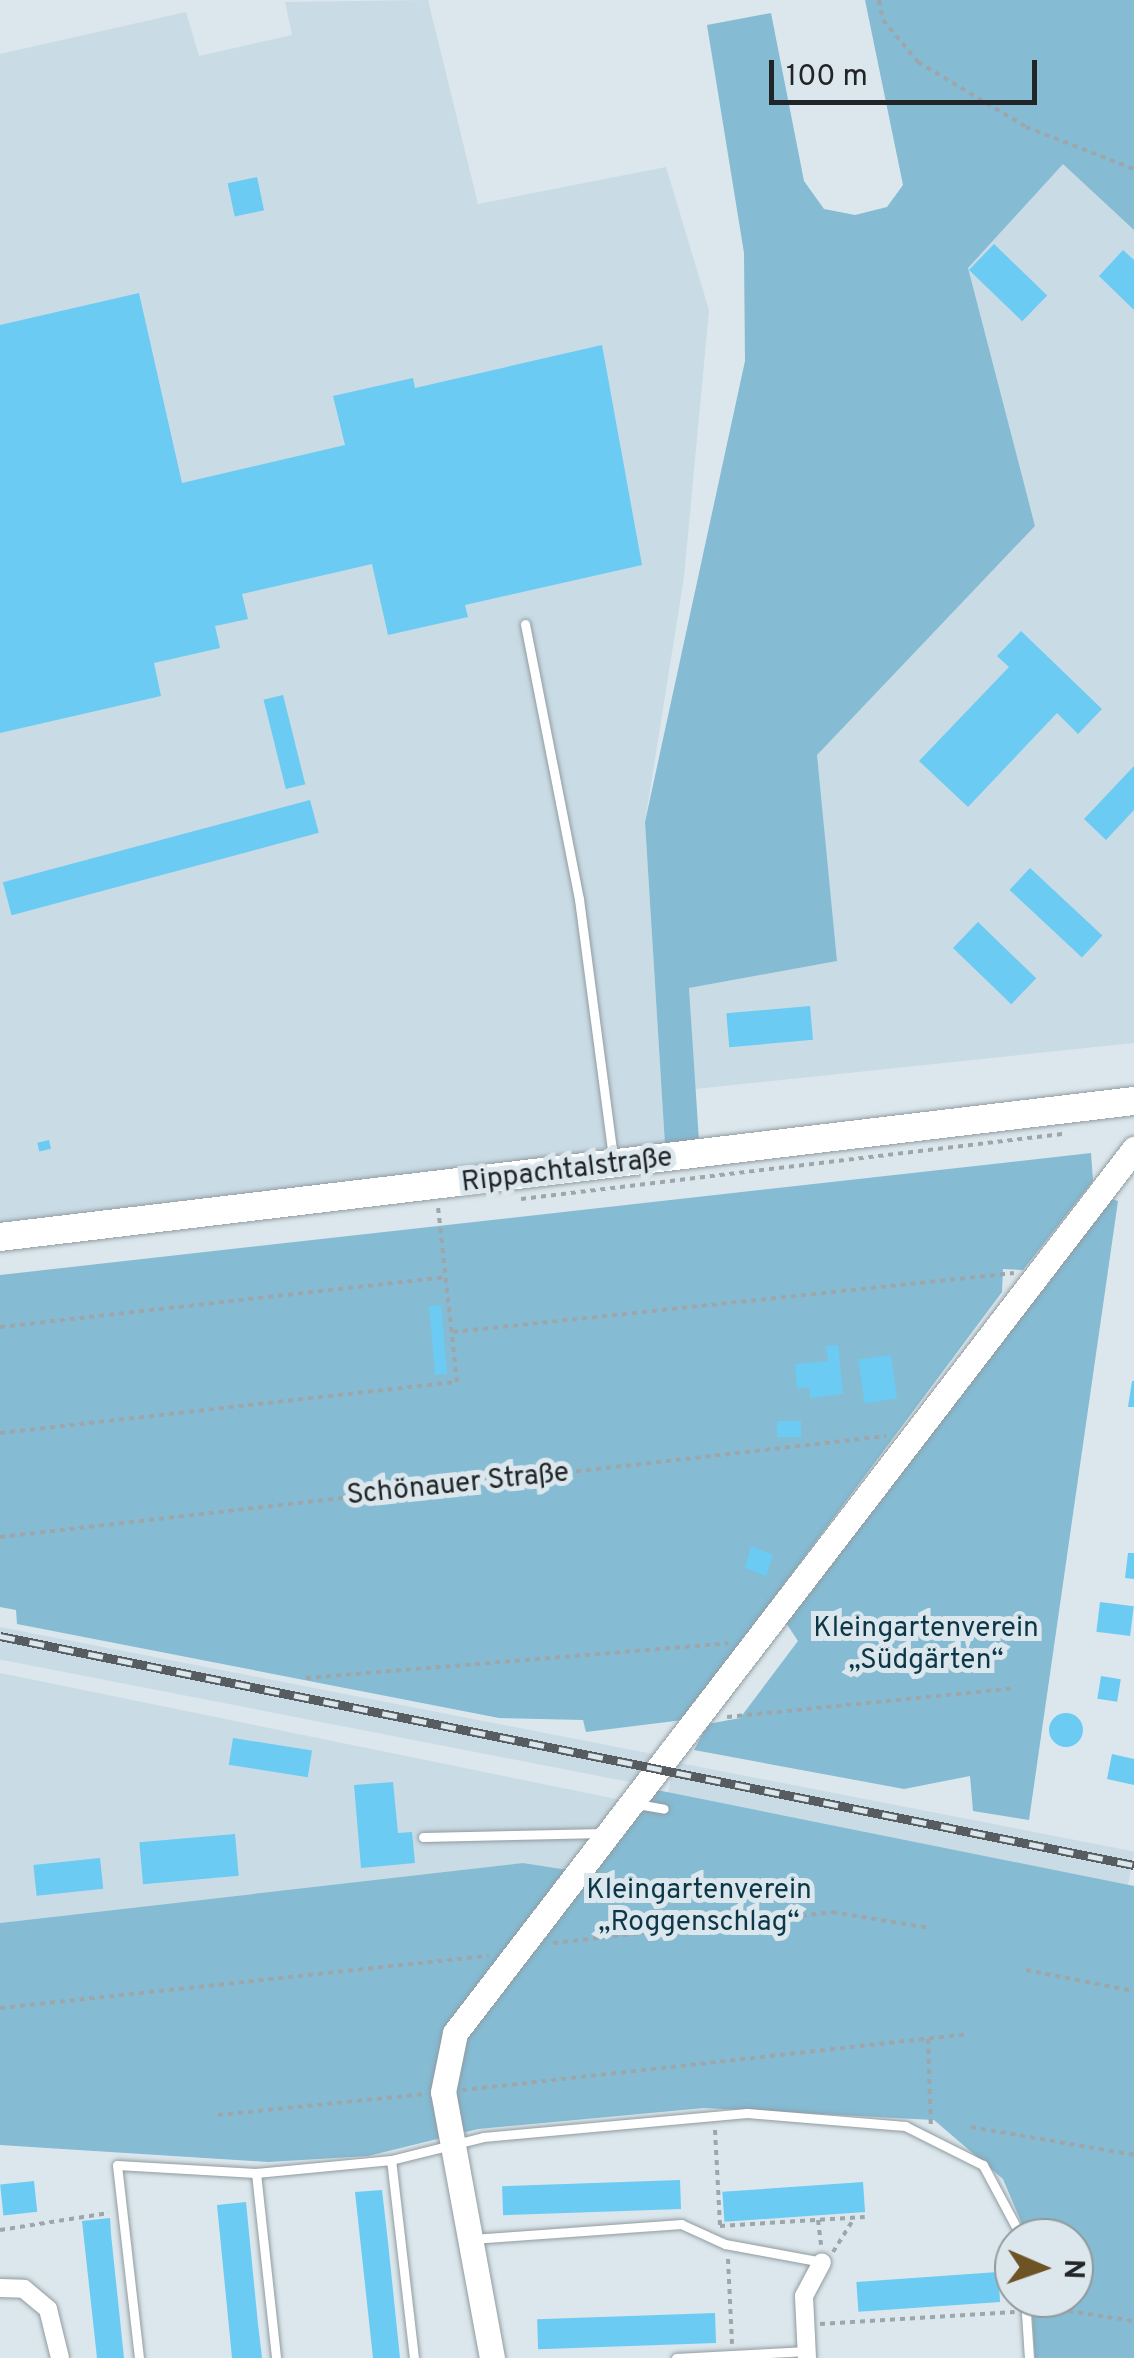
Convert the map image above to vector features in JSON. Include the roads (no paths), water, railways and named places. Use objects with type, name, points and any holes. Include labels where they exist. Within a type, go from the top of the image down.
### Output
[{"type":"main road","name":"Rippachtalstraße","points":[[1,1233],[614,1166],[1134,1101]]},
{"type":"street","points":[[492,2358],[443,2092],[454,2033],[1134,1150]]},
{"type":"street","points":[[807,2355],[804,2296],[822,2262]]},
{"type":"street","points":[[0,2288],[24,2289],[48,2309],[60,2358]]},
{"type":"lane","points":[[525,624],[579,898],[614,1166]]},
{"type":"lane","points":[[629,1803],[664,1809]]},
{"type":"lane","points":[[424,1837],[606,1833]]},
{"type":"lane","points":[[138,2358],[117,2164],[256,2173],[391,2160],[451,2146],[747,2112],[930,2132],[983,2165],[1011,2218]]},
{"type":"lane","points":[[391,2160],[414,2358]]},
{"type":"lane","points":[[256,2173],[276,2358]]},
{"type":"lane","points":[[470,2239],[681,2224],[724,2244],[822,2262]]},
{"type":"lane","points":[[1025,2318],[1028,2358]]},
{"type":"lane","points":[[676,2358],[807,2355]]},
{"type":"railway","points":[[0,1636],[1134,1865]]},
{"type":"park label","name":"Kleingartenverein „Südgärten“","points":[[926,1645]]},
{"type":"park label","name":"Kleingartenverein „Roggenschlag“","points":[[699,1907]]}]
